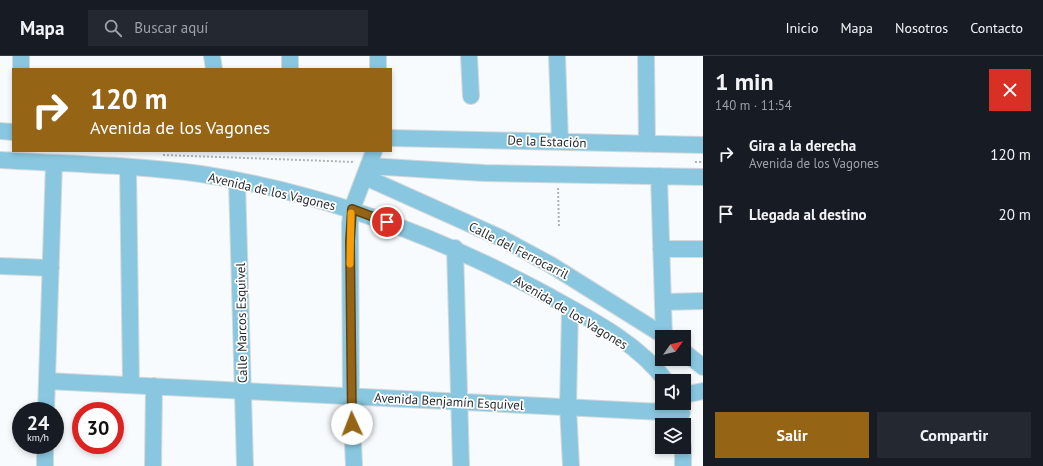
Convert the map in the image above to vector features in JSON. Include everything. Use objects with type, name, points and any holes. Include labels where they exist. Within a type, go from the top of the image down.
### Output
[{"type":"street","points":[[21,56],[21,68]]},
{"type":"street","points":[[212,56],[214,68]]},
{"type":"street","points":[[290,56],[290,68]]},
{"type":"street","points":[[378,56],[378,68]]},
{"type":"street","points":[[469,56],[471,96]]},
{"type":"street","points":[[557,56],[560,141]]},
{"type":"street","points":[[646,56],[647,143]]},
{"type":"street","points":[[0,131],[12,132]]},
{"type":"street","name":"De la Estación","points":[[392,138],[703,145]]},
{"type":"street","name":"Avenida de los Vagones","points":[[0,160],[200,174],[295,193],[352,209],[455,248],[510,275],[570,309],[638,353],[659,374]]},
{"type":"street","points":[[46,402],[54,163]]},
{"type":"street","points":[[354,466],[351,396],[350,241],[352,209],[370,164],[484,173],[703,177]]},
{"type":"street","name":"Calle del Ferrocarril","points":[[370,164],[551,265],[655,330]]},
{"type":"street","points":[[128,168],[130,385]]},
{"type":"street","points":[[659,176],[665,330]]},
{"type":"street","name":"Calle Marcos Esquivel","points":[[237,181],[245,466]]},
{"type":"street","points":[[455,248],[461,466]]},
{"type":"street","points":[[661,249],[703,249]]},
{"type":"street","points":[[0,266],[51,268]]},
{"type":"street","points":[[663,302],[703,301]]},
{"type":"street","points":[[570,309],[568,407],[571,466]]},
{"type":"street","points":[[691,358],[703,367]]},
{"type":"street","name":"Avenida Benjamín Esquivel","points":[[47,381],[681,414]]},
{"type":"street","points":[[153,466],[154,386]]},
{"type":"street","points":[[691,394],[703,391]]},
{"type":"street","points":[[45,454],[45,466]]},
{"type":"street","points":[[683,454],[683,466]]},
{"type":"path","points":[[156,154],[370,164]]},
{"type":"path","points":[[558,184],[559,228]]},
{"type":"slow traffic","points":[[350,264],[351,213]]},
{"type":"route","points":[[352,424],[350,241],[352,209],[387,222]]}]
